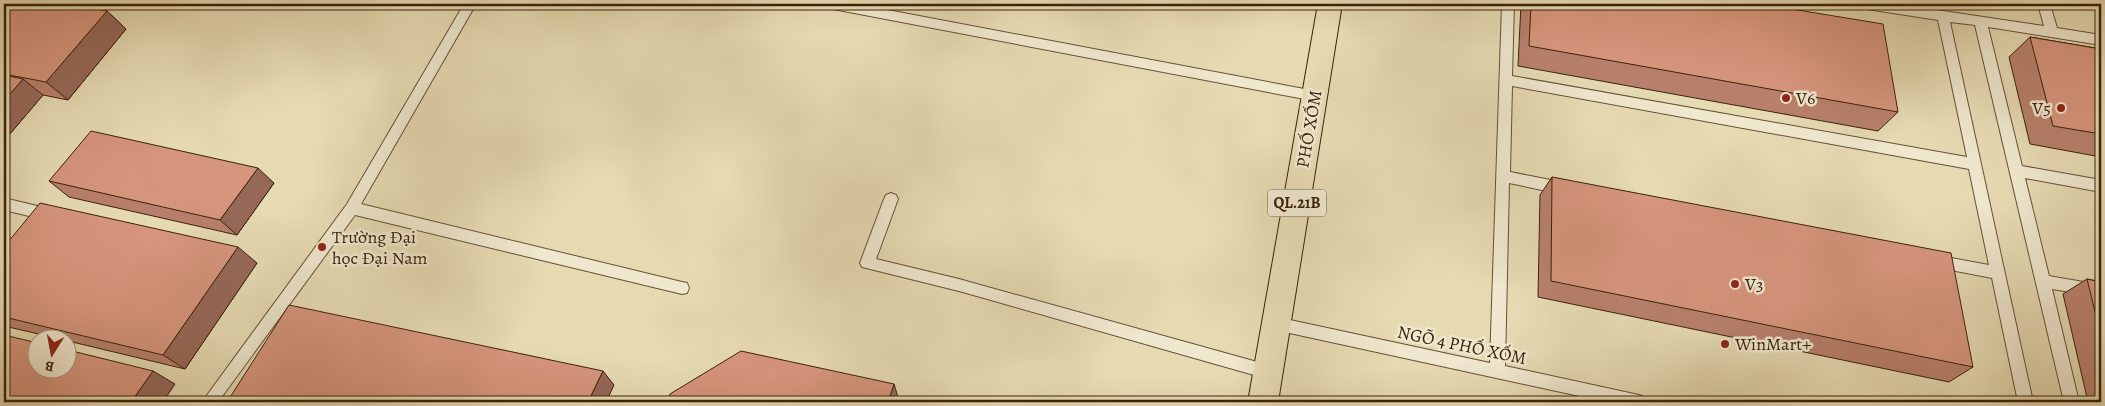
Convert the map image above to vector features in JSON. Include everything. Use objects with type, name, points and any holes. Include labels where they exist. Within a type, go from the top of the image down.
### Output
[{"type":"highway","name":"PHỐ XỐM","points":[[1263,402],[1330,4]]},
{"type":"lane","points":[[210,402],[352,208],[470,4]]},
{"type":"lane","points":[[833,4],[1315,96]]},
{"type":"lane","points":[[1497,372],[1508,4]]},
{"type":"lane","points":[[1870,4],[2101,40]]},
{"type":"lane","points":[[2044,4],[2052,32]]},
{"type":"lane","points":[[1942,16],[2026,402]]},
{"type":"lane","points":[[1980,22],[2072,402]]},
{"type":"lane","points":[[1506,80],[1975,164]]},
{"type":"lane","points":[[2017,171],[2101,186]]},
{"type":"lane","points":[[1502,176],[1580,191]]},
{"type":"lane","points":[[891,199],[867,263],[959,285],[1268,372]]},
{"type":"lane","points":[[4,204],[50,215],[38,230]]},
{"type":"lane","points":[[352,208],[682,288]]},
{"type":"lane","points":[[1920,258],[1998,273]]},
{"type":"lane","points":[[2043,281],[2101,292]]},
{"type":"lane","name":"NGÕ 4 PHỐ XỐM","points":[[1276,324],[1639,402]]},
{"type":"building","points":[[4,4],[69,4],[107,11],[46,82],[4,74]]},
{"type":"building","name":"V6","points":[[1531,4],[1761,4],[1883,24],[1898,112],[1529,46]]},
{"type":"building","points":[[2030,37],[2101,49],[2101,134],[2053,126]]},
{"type":"building","points":[[4,75],[23,79],[4,101]]},
{"type":"building","points":[[91,131],[258,168],[220,220],[49,181]]},
{"type":"building","name":"V3","points":[[1552,177],[1951,253],[1973,367],[1551,281]]},
{"type":"building","points":[[40,203],[238,247],[163,355],[78,335],[78,328],[50,328],[4,317],[4,247]]},
{"type":"building","points":[[2087,279],[2101,282],[2101,336]]},
{"type":"building","points":[[289,305],[603,371],[588,402],[227,402]]},
{"type":"building","points":[[4,335],[28,341],[28,378],[78,378],[78,352],[153,371],[131,402],[4,402]]},
{"type":"building","points":[[741,351],[894,384],[888,402],[667,402],[670,394]]},
{"type":"place","name":"V6","points":[[1786,98]]},
{"type":"place","name":"V5","points":[[2061,108]]},
{"type":"place","name":"Trường Đại học Đại Nam","points":[[322,247]]},
{"type":"place","name":"V3","points":[[1735,284]]},
{"type":"place","name":"WinMart+","points":[[1725,344]]}]
